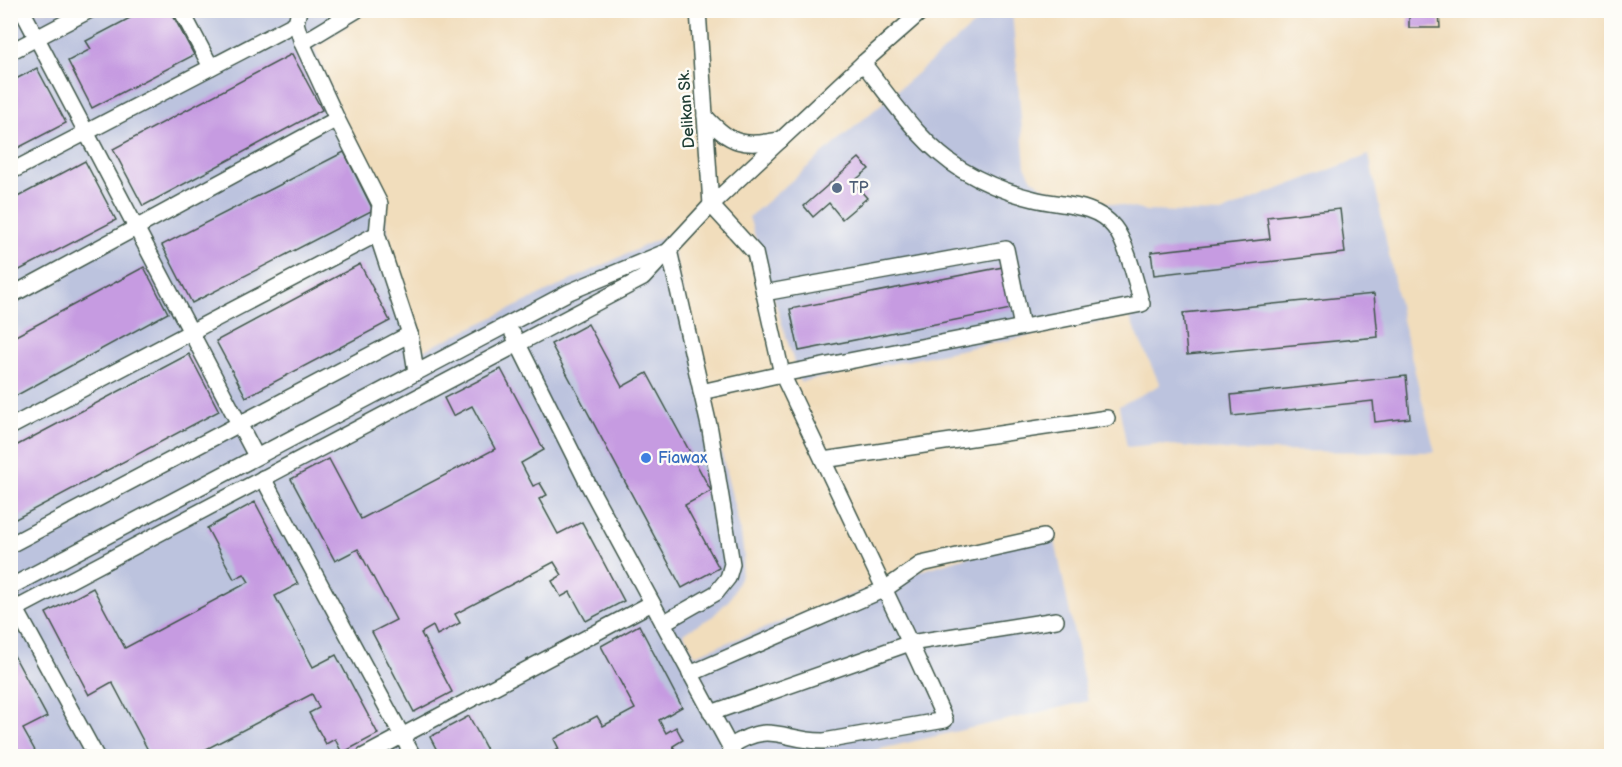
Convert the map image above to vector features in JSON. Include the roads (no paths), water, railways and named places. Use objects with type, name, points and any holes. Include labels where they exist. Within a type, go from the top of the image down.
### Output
[{"type":"street","points":[[22,10],[256,456]]},
{"type":"street","points":[[10,52],[90,10]]},
{"type":"street","points":[[181,10],[211,68]]},
{"type":"street","points":[[302,43],[357,10]]},
{"type":"street","name":"Delikan Sk.","points":[[698,10],[711,205]]},
{"type":"street","points":[[96,756],[13,606],[263,478],[643,278],[711,205],[923,10]]},
{"type":"street","points":[[10,172],[211,68],[298,17],[302,43],[380,204],[377,234],[410,334],[416,372]]},
{"type":"street","points":[[701,392],[782,374],[1142,304],[1119,234],[1109,222],[1091,210],[1033,199],[1010,192],[973,176],[945,159],[924,140],[863,63]]},
{"type":"street","points":[[705,116],[719,132],[740,143],[754,144],[781,140]]},
{"type":"street","points":[[10,296],[337,119]]},
{"type":"street","points":[[508,324],[588,484],[732,752],[749,736],[760,733],[778,733],[805,740],[824,741],[945,720],[782,374],[755,253],[711,205]]},
{"type":"street","points":[[10,427],[377,234]]},
{"type":"street","points":[[764,293],[1006,249],[1022,327]]},
{"type":"street","points":[[10,587],[569,292],[669,250]]},
{"type":"street","points":[[663,624],[716,593],[728,578],[732,564],[712,441],[669,250]]},
{"type":"street","points":[[10,545],[410,334]]},
{"type":"street","points":[[823,460],[1107,418]]},
{"type":"street","points":[[263,478],[413,756]]},
{"type":"street","points":[[690,674],[885,589],[921,564],[1043,537]]},
{"type":"street","points":[[364,756],[652,603]]},
{"type":"street","points":[[711,713],[910,643],[1056,620]]},
{"type":"place","name":"TP","points":[[837,188]]},
{"type":"place","name":"Fiawax","points":[[646,458]]}]
